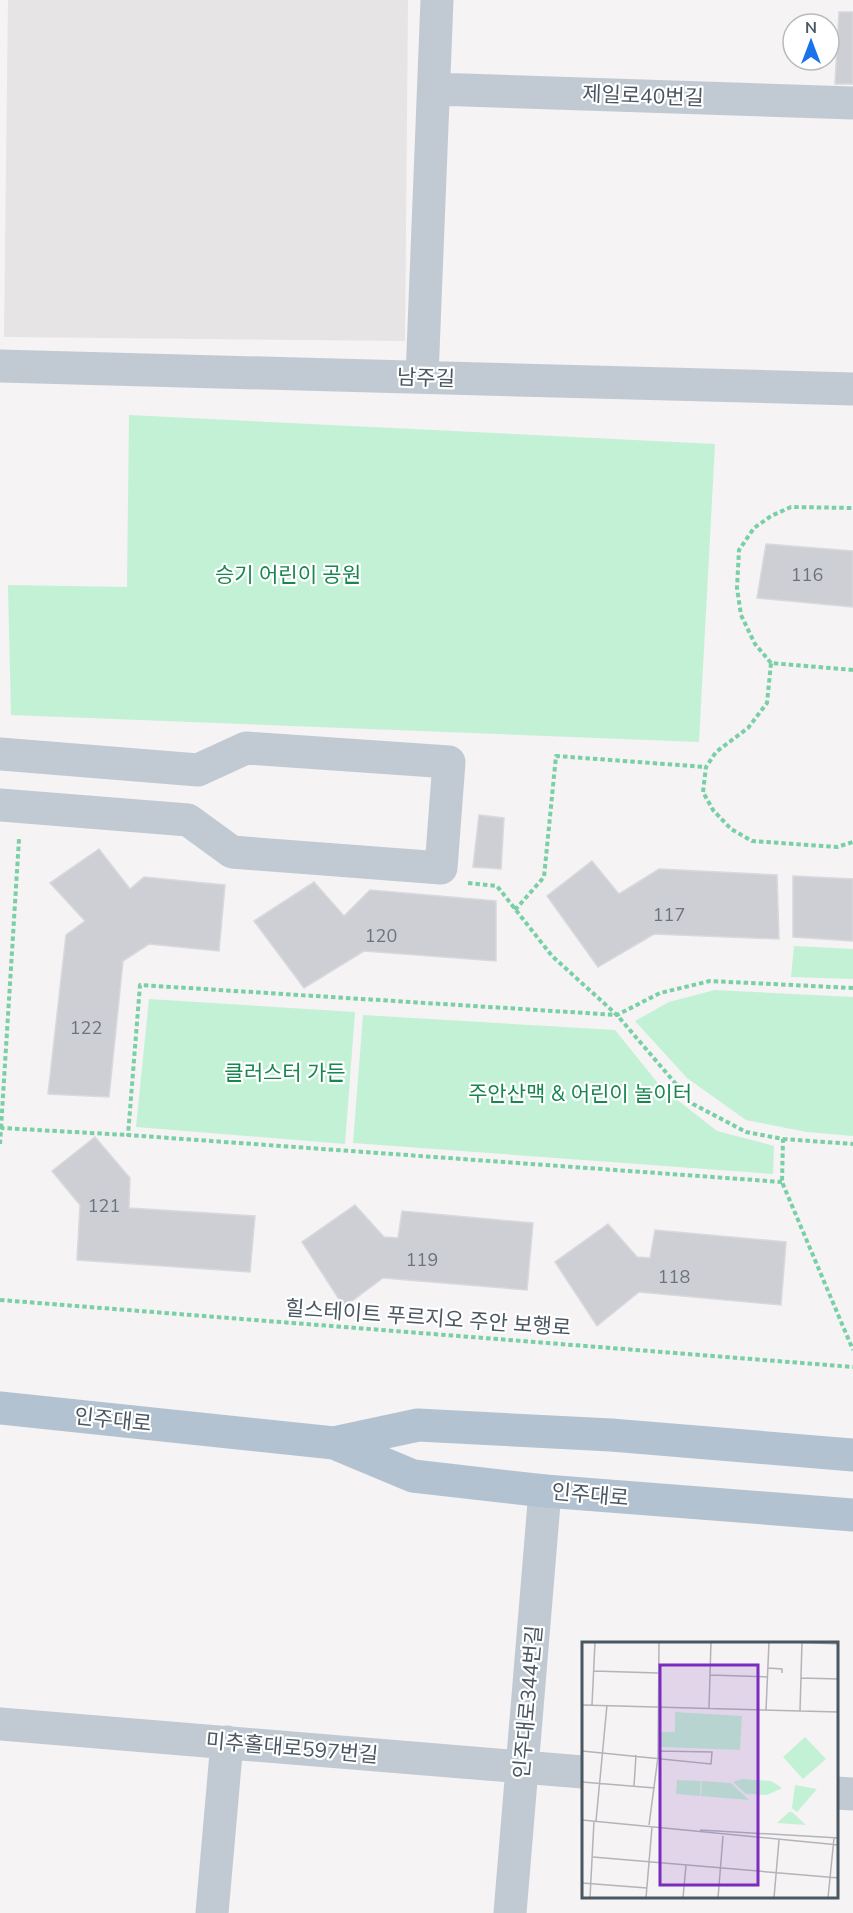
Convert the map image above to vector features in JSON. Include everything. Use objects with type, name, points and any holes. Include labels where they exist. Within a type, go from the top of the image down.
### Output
[{"type":"main road","name":"인주대로","points":[[0,1408],[334,1443],[413,1476],[544,1491],[853,1515]]},
{"type":"main road","name":"인주대로","points":[[334,1443],[418,1425],[611,1435],[853,1455]]},
{"type":"street","points":[[422,377],[437,0]]},
{"type":"street","name":"제일로40번길","points":[[434,88],[853,103]]},
{"type":"street","name":"남주길","points":[[0,366],[853,389]]},
{"type":"street","points":[[0,754],[198,770],[246,748],[449,762],[441,868],[232,852],[188,819],[0,805]]},
{"type":"street","name":"인주대로344번길","points":[[510,1913],[544,1491]]},
{"type":"street","name":"미추홀대로597번길","points":[[0,1724],[582,1772]]},
{"type":"street","points":[[212,1913],[227,1742]]},
{"type":"street","points":[[838,1793],[853,1794]]},
{"type":"path","points":[[853,508],[791,507],[771,516],[754,528],[739,550],[737,588],[741,615],[755,644],[771,663],[853,670]]},
{"type":"path","points":[[771,663],[767,703],[748,728],[716,752],[706,767],[703,792],[713,810],[731,829],[752,841],[837,847],[853,842]]},
{"type":"path","points":[[515,910],[544,878],[556,756],[706,767]]},
{"type":"path","points":[[0,1144],[19,835]]},
{"type":"path","points":[[468,873],[468,884],[497,886],[552,956],[617,1015],[693,1104],[746,1132],[783,1139],[853,1144]]},
{"type":"path","points":[[128,1135],[140,985],[617,1015],[660,993],[710,981],[853,988]]},
{"type":"path","points":[[1,1128],[782,1182]]},
{"type":"path","points":[[783,1139],[782,1182],[853,1350]]},
{"type":"path","name":"힐스테이트 푸르지오 주안 보행로","points":[[0,1300],[853,1366]]},
{"type":"shaded area","points":[[8,0],[408,0],[405,341],[4,337]]},
{"type":"green space","name":"승기 어린이 공원","points":[[129,415],[715,444],[699,742],[11,715],[8,585],[127,587]]},
{"type":"green space","points":[[794,946],[853,949],[853,979],[791,977]]},
{"type":"green space","points":[[715,990],[853,997],[853,1136],[807,1132],[746,1120],[687,1078],[635,1021],[669,1002]]},
{"type":"green space","name":"클러스터 가든","points":[[149,999],[355,1012],[345,1144],[136,1127]]},
{"type":"green space","name":"주안산맥 & 어린이 놀이터","points":[[363,1015],[615,1030],[661,1087],[717,1131],[774,1146],[773,1174],[353,1143]]},
{"type":"building","points":[[841,12],[853,12],[853,84],[835,84],[836,72],[841,72]]},
{"type":"building","points":[[766,544],[853,551],[853,607],[757,598]]},
{"type":"building","points":[[479,815],[504,818],[501,869],[473,867]]},
{"type":"building","points":[[99,849],[130,889],[144,877],[225,885],[219,951],[149,944],[123,961],[109,1097],[48,1094],[66,935],[85,921],[50,883]]},
{"type":"building","points":[[592,861],[619,894],[659,869],[777,875],[779,939],[654,934],[598,967],[547,896]]},
{"type":"building","points":[[793,876],[853,879],[853,941],[793,937]]},
{"type":"building","points":[[314,882],[344,916],[370,890],[496,901],[496,961],[364,951],[304,988],[254,921]]},
{"type":"building","points":[[95,1137],[130,1178],[129,1208],[255,1216],[250,1272],[77,1260],[80,1205],[52,1171]]},
{"type":"building","points":[[355,1205],[384,1237],[398,1238],[402,1211],[533,1223],[527,1290],[383,1278],[344,1307],[302,1242]]},
{"type":"building","points":[[608,1224],[637,1257],[650,1258],[655,1230],[786,1242],[781,1305],[639,1292],[597,1326],[555,1262]]}]
